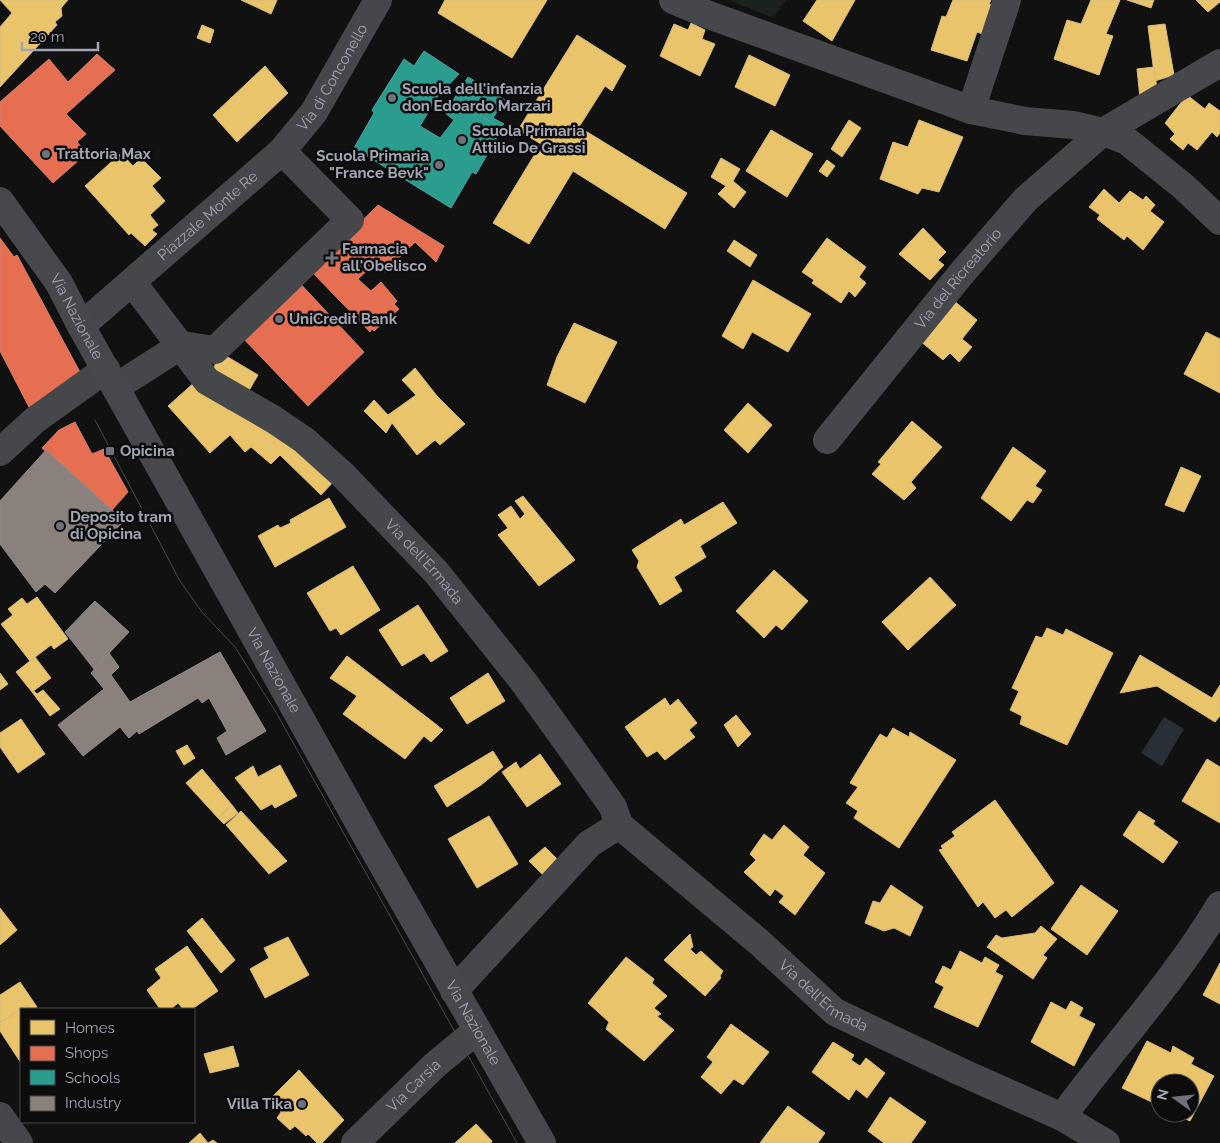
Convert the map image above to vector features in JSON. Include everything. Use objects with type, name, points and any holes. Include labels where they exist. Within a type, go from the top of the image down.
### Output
[{"type":"main road","name":"Via Nazionale","points":[[0,201],[60,283],[81,326],[454,992],[542,1143]]},
{"type":"street","name":"Via di Conconello","points":[[282,151],[314,112],[378,0]]},
{"type":"street","points":[[673,0],[709,15],[971,110],[1025,121],[1073,125],[1127,140],[1184,187],[1220,221]]},
{"type":"street","points":[[971,110],[1007,0]]},
{"type":"street","name":"Via del Ricreatorio","points":[[827,440],[961,274],[1026,199],[1103,132],[1220,63]]},
{"type":"street","name":"Piazzale Monte Re","points":[[81,326],[282,151]]},
{"type":"street","points":[[0,452],[35,420],[111,378],[182,345],[215,350],[350,220],[282,151]]},
{"type":"street","name":"Via dell'Ermada","points":[[132,282],[182,345],[207,381],[273,419],[304,440],[343,475],[436,572],[523,681],[612,807],[619,825],[760,943],[835,1012],[1062,1117],[1106,1143]]},
{"type":"street","points":[[454,992],[590,844],[619,825]]},
{"type":"street","points":[[1062,1117],[1208,926],[1220,905]]},
{"type":"street","name":"Via Carsia","points":[[355,1143],[435,1065],[476,1031]]},
{"type":"street","points":[[0,1116],[19,1143]]},
{"type":"shaded area","points":[[729,0],[786,0],[773,18]]},
{"type":"shaded area","points":[[1164,717],[1184,729],[1162,766],[1141,753]]},
{"type":"building: Homes","points":[[0,0],[68,0],[61,8],[62,16],[55,22],[57,25],[0,87],[0,27],[12,13]]},
{"type":"building: Homes","points":[[241,0],[277,0],[271,14]]},
{"type":"building: Homes","points":[[445,0],[547,0],[512,58],[438,13]]},
{"type":"building: Homes","points":[[817,0],[855,0],[832,41],[803,21]]},
{"type":"building: Homes","points":[[953,0],[991,0],[989,4],[1000,7],[990,37],[977,32],[967,61],[931,50],[942,16],[946,17]]},
{"type":"building: Homes","points":[[1091,0],[1120,0],[1106,34],[1113,36],[1099,75],[1054,59],[1067,20],[1081,24]]},
{"type":"building: Homes","points":[[1127,0],[1154,0],[1151,8]]},
{"type":"building: Homes","points":[[1196,0],[1220,0],[1220,2],[1208,12]]},
{"type":"building: Homes","points":[[691,23],[705,30],[702,39],[715,44],[700,76],[660,56],[674,24],[688,30]]},
{"type":"building: Homes","points":[[1165,24],[1174,75],[1155,81],[1148,26]]},
{"type":"building: Homes","points":[[202,25],[214,30],[210,43],[197,38]]},
{"type":"building: Homes","points":[[577,35],[626,66],[612,91],[605,86],[579,127],[687,193],[665,229],[573,171],[529,244],[493,223],[541,144],[518,130]]},
{"type":"building: Homes","points":[[749,55],[790,75],[775,106],[735,87]]},
{"type":"building: Homes","points":[[265,66],[288,93],[237,142],[213,115]]},
{"type":"building: Homes","points":[[1154,67],[1157,89],[1140,98],[1137,69]]},
{"type":"building: Homes","points":[[1187,95],[1205,109],[1209,103],[1220,111],[1220,133],[1217,137],[1212,132],[1197,150],[1188,143],[1183,150],[1170,139],[1175,134],[1165,123]]},
{"type":"building: Homes","points":[[849,120],[861,128],[842,157],[831,149]]},
{"type":"building: Homes","points":[[919,120],[963,137],[939,192],[922,188],[918,194],[880,179],[893,142],[908,147]]},
{"type":"building: Homes","points":[[771,130],[813,154],[787,197],[746,171]]},
{"type":"building: Homes","points":[[121,153],[133,166],[141,158],[161,178],[152,186],[165,201],[150,215],[158,225],[152,230],[157,234],[145,246],[131,233],[129,235],[85,186]]},
{"type":"building: Homes","points":[[721,158],[740,169],[733,181],[746,192],[734,208],[718,194],[726,186],[711,177]]},
{"type":"building: Homes","points":[[827,160],[835,166],[827,177],[819,171]]},
{"type":"building: Homes","points":[[1104,189],[1119,203],[1130,191],[1143,200],[1146,196],[1155,205],[1150,211],[1164,222],[1143,250],[1127,236],[1124,240],[1097,219],[1100,215],[1089,207]]},
{"type":"building: Homes","points":[[923,228],[946,252],[938,260],[944,265],[930,280],[899,254]]},
{"type":"building: Homes","points":[[827,238],[866,267],[859,277],[866,283],[855,297],[849,291],[841,303],[812,283],[814,280],[802,272]]},
{"type":"building: Homes","points":[[734,240],[757,255],[750,267],[727,251]]},
{"type":"building: Homes","points":[[753,280],[811,314],[788,352],[752,332],[743,349],[722,336]]},
{"type":"building: Homes","points":[[953,300],[977,320],[962,339],[972,347],[959,362],[950,353],[943,360],[919,340]]},
{"type":"building: Homes","points":[[574,323],[617,342],[585,403],[547,385],[557,357]]},
{"type":"building: Homes","points":[[1206,332],[1220,339],[1220,393],[1184,374]]},
{"type":"building: Homes","points":[[221,353],[258,375],[247,394],[211,373]]},
{"type":"building: Homes","points":[[415,368],[437,396],[465,424],[440,445],[435,440],[417,455],[392,423],[386,433],[364,411],[374,400],[388,415],[416,395],[402,380]]},
{"type":"building: Homes","points":[[196,381],[228,410],[232,408],[288,442],[335,480],[321,495],[280,455],[271,464],[251,447],[245,452],[230,435],[210,453],[168,406]]},
{"type":"building: Homes","points":[[748,403],[772,425],[748,453],[724,430]]},
{"type":"building: Homes","points":[[912,421],[942,447],[911,482],[916,488],[904,500],[872,474],[881,464],[878,462]]},
{"type":"building: Homes","points":[[1013,447],[1046,471],[1035,486],[1042,490],[1033,503],[1027,500],[1011,521],[981,498]]},
{"type":"building: Homes","points":[[1181,467],[1201,476],[1184,512],[1165,505]]},
{"type":"building: Homes","points":[[523,496],[575,560],[539,586],[498,535],[508,528],[498,515],[511,506],[520,519],[525,514],[515,501]]},
{"type":"building: Homes","points":[[329,498],[346,527],[275,567],[258,536],[278,525],[280,528],[291,523],[290,520]]},
{"type":"building: Homes","points":[[723,502],[737,523],[700,546],[706,557],[674,577],[682,591],[660,605],[637,567],[639,561],[632,550],[681,519],[684,525]]},
{"type":"building: Homes","points":[[353,566],[380,610],[341,635],[336,628],[330,631],[307,593]]},
{"type":"building: Homes","points":[[774,570],[808,601],[782,630],[776,625],[764,638],[736,611]]},
{"type":"building: Homes","points":[[930,577],[956,605],[908,650],[882,622]]},
{"type":"building: Homes","points":[[37,597],[68,639],[54,649],[51,645],[30,661],[1,624],[13,615],[8,609],[22,598],[27,604]]},
{"type":"building: Homes","points":[[418,605],[448,651],[431,662],[424,653],[402,666],[379,630]]},
{"type":"building: Homes","points":[[1047,628],[1063,635],[1066,629],[1113,653],[1067,745],[1020,724],[1022,716],[1010,710],[1019,691],[1012,688],[1036,636],[1042,638]]},
{"type":"building: Homes","points":[[1140,655],[1212,698],[1220,685],[1220,716],[1215,722],[1157,686],[1120,693]]},
{"type":"building: Homes","points":[[347,656],[443,730],[431,742],[424,736],[405,759],[343,714],[357,696],[330,678]]},
{"type":"building: Homes","points":[[35,657],[51,678],[32,692],[16,672]]},
{"type":"building: Homes","points":[[0,673],[8,684],[0,690]]},
{"type":"building: Homes","points":[[488,673],[505,701],[467,724],[450,698]]},
{"type":"building: Homes","points":[[43,690],[60,709],[50,716],[32,692],[34,691],[37,694]]},
{"type":"building: Homes","points":[[665,698],[670,706],[678,699],[697,723],[689,730],[695,737],[665,760],[657,751],[647,757],[625,727]]},
{"type":"building: Homes","points":[[736,715],[751,734],[738,747],[724,725]]},
{"type":"building: Homes","points":[[21,719],[45,754],[18,773],[0,747],[0,733]]},
{"type":"building: Homes","points":[[893,728],[909,737],[910,732],[956,760],[899,848],[854,818],[858,811],[846,803],[858,787],[850,783],[880,734],[887,738]]},
{"type":"building: Homes","points":[[187,745],[195,758],[184,765],[176,751]]},
{"type":"building: Homes","points":[[493,751],[503,767],[481,785],[447,807],[434,786]]},
{"type":"building: Homes","points":[[540,754],[561,784],[527,807],[502,772],[516,762],[520,769]]},
{"type":"building: Homes","points":[[1207,759],[1220,767],[1220,823],[1182,801]]},
{"type":"building: Homes","points":[[280,765],[297,796],[275,808],[272,804],[261,810],[235,778],[253,766],[258,777]]},
{"type":"building: Homes","points":[[202,769],[232,805],[218,818],[186,783]]},
{"type":"building: Homes","points":[[995,800],[1054,883],[1012,917],[1006,910],[995,918],[983,902],[978,907],[939,850],[943,849],[941,846],[955,836],[952,832]]},
{"type":"building: Homes","points":[[232,805],[238,813],[224,824],[218,818]]},
{"type":"building: Homes","points":[[241,811],[287,861],[269,874],[226,825]]},
{"type":"building: Homes","points":[[1139,811],[1155,821],[1153,824],[1178,842],[1163,863],[1123,835]]},
{"type":"building: Homes","points":[[489,816],[518,864],[477,888],[448,839]]},
{"type":"building: Homes","points":[[784,825],[809,847],[803,855],[825,873],[795,915],[779,902],[784,896],[775,889],[770,896],[744,872],[756,860],[750,854],[764,834],[772,840]]},
{"type":"building: Homes","points":[[545,847],[561,863],[547,879],[529,861]]},
{"type":"building: Homes","points":[[891,885],[923,907],[910,936],[894,928],[884,931],[865,923],[873,901],[880,903]]},
{"type":"building: Homes","points":[[1081,885],[1118,911],[1087,955],[1051,929]]},
{"type":"building: Homes","points":[[0,908],[17,930],[0,945]]},
{"type":"building: Homes","points":[[202,918],[235,960],[221,973],[187,931]]},
{"type":"building: Homes","points":[[1041,926],[1057,939],[1043,955],[1047,958],[1033,979],[987,947],[996,935],[1002,938],[1035,933]]},
{"type":"building: Homes","points":[[690,934],[693,947],[690,949],[696,955],[701,951],[723,971],[720,976],[721,978],[705,996],[664,960]]},
{"type":"building: Homes","points":[[288,937],[309,975],[265,998],[250,969],[269,958],[264,948]]},
{"type":"building: Homes","points":[[187,946],[218,991],[193,1008],[182,1008],[178,1003],[172,1008],[159,1008],[147,990],[161,978],[155,969]]},
{"type":"building: Homes","points":[[960,951],[982,963],[985,957],[999,965],[995,972],[1003,976],[978,1027],[934,1007],[944,987],[935,982],[943,966],[951,970]]},
{"type":"building: Homes","points":[[626,957],[654,979],[652,983],[667,996],[654,1008],[661,1014],[657,1016],[674,1030],[644,1061],[606,1029],[609,1022],[588,1003]]},
{"type":"building: Homes","points":[[1220,963],[1220,1004],[1203,995]]},
{"type":"building: Homes","points":[[20,982],[37,1007],[29,1008],[27,1005],[20,1008],[0,1023],[0,995]]},
{"type":"building: Homes","points":[[1071,1001],[1083,1008],[1079,1016],[1095,1024],[1074,1066],[1031,1042],[1051,1002],[1066,1010]]},
{"type":"building: Homes","points":[[20,1010],[20,1061],[0,1031],[0,1023]]},
{"type":"building: Homes","points":[[731,1024],[769,1052],[743,1085],[734,1079],[721,1094],[701,1077],[713,1062],[707,1057]]},
{"type":"building: Homes","points":[[1147,1041],[1171,1053],[1173,1046],[1194,1058],[1191,1064],[1214,1076],[1200,1102],[1200,1073],[1150,1073],[1150,1101],[1122,1088]]},
{"type":"building: Homes","points":[[833,1042],[854,1055],[851,1060],[860,1066],[866,1058],[885,1073],[867,1098],[856,1089],[849,1100],[812,1072]]},
{"type":"building: Homes","points":[[233,1046],[239,1066],[210,1073],[204,1054]]},
{"type":"building: Homes","name":"Villa Tika","points":[[299,1070],[344,1120],[322,1143],[317,1143],[308,1134],[306,1136],[295,1126],[290,1130],[277,1118],[281,1112],[270,1099]]},
{"type":"building: Homes","points":[[890,1097],[926,1122],[911,1143],[884,1143],[868,1131]]},
{"type":"building: Homes","points":[[788,1106],[825,1133],[818,1143],[760,1143]]},
{"type":"building: Homes","points":[[476,1124],[492,1141],[491,1143],[455,1143]]},
{"type":"building: Homes","points":[[200,1133],[208,1143],[189,1143]]},
{"type":"building: Shops","points":[[97,54],[115,70],[66,114],[86,134],[77,142],[87,153],[53,183],[0,126],[0,102],[49,59],[68,82]]},
{"type":"building: Shops","points":[[378,205],[444,246],[436,262],[415,242],[385,272],[374,264],[358,279],[371,291],[381,282],[397,301],[394,304],[399,309],[374,331],[372,329],[370,332],[311,271]]},
{"type":"building: Shops","points":[[0,238],[14,257],[17,255],[81,374],[29,407],[0,351]]},
{"type":"building: Shops","points":[[296,279],[364,352],[308,406],[239,334]]},
{"type":"building: Shops","points":[[75,422],[92,454],[104,449],[128,492],[112,510],[42,448],[59,430]]},
{"type":"building: Schools","points":[[424,51],[459,74],[438,96],[420,126],[440,138],[454,120],[445,113],[468,77],[488,89],[480,102],[486,104],[480,115],[502,129],[476,174],[472,172],[451,208],[354,148],[374,113],[372,110],[404,59],[414,66]]},
{"type":"building: Schools","points":[[488,89],[505,100],[493,118],[504,124],[500,128],[480,115],[486,104],[480,102]]},
{"type":"building: Industry","name":"Deposito tram di Opicina","points":[[46,450],[124,521],[55,593],[45,584],[36,592],[0,544],[0,501]]},
{"type":"building: Industry","points":[[95,601],[129,632],[94,669],[65,632]]},
{"type":"building: Industry","points":[[220,652],[266,731],[226,755],[217,738],[227,731],[209,698],[202,703],[198,698],[139,734],[137,731],[129,738],[120,727],[83,756],[58,725],[104,689],[91,673],[109,653],[119,667],[111,675],[130,702]]},
{"type":"tram line","points":[[95,420],[180,581],[202,612],[235,647],[277,714],[517,1143]]},
{"type":"place","name":"Scuola dell'infanzia don Edoardo Marzari","points":[[392,98]]},
{"type":"place","name":"Scuola Primaria Attilio De Grassi","points":[[462,140]]},
{"type":"place","name":"Trattoria Max","points":[[46,154]]},
{"type":"place","name":"Scuola Primaria \"France Bevk\"","points":[[439,165]]},
{"type":"place","name":"Farmacia all'Obelisco","points":[[332,258]]},
{"type":"place","name":"UniCredit Bank","points":[[279,319]]},
{"type":"place","name":"Opicina","points":[[110,451]]},
{"type":"place","name":"Deposito tram di Opicina","points":[[60,526]]},
{"type":"place","name":"Villa Tika","points":[[302,1104]]}]
